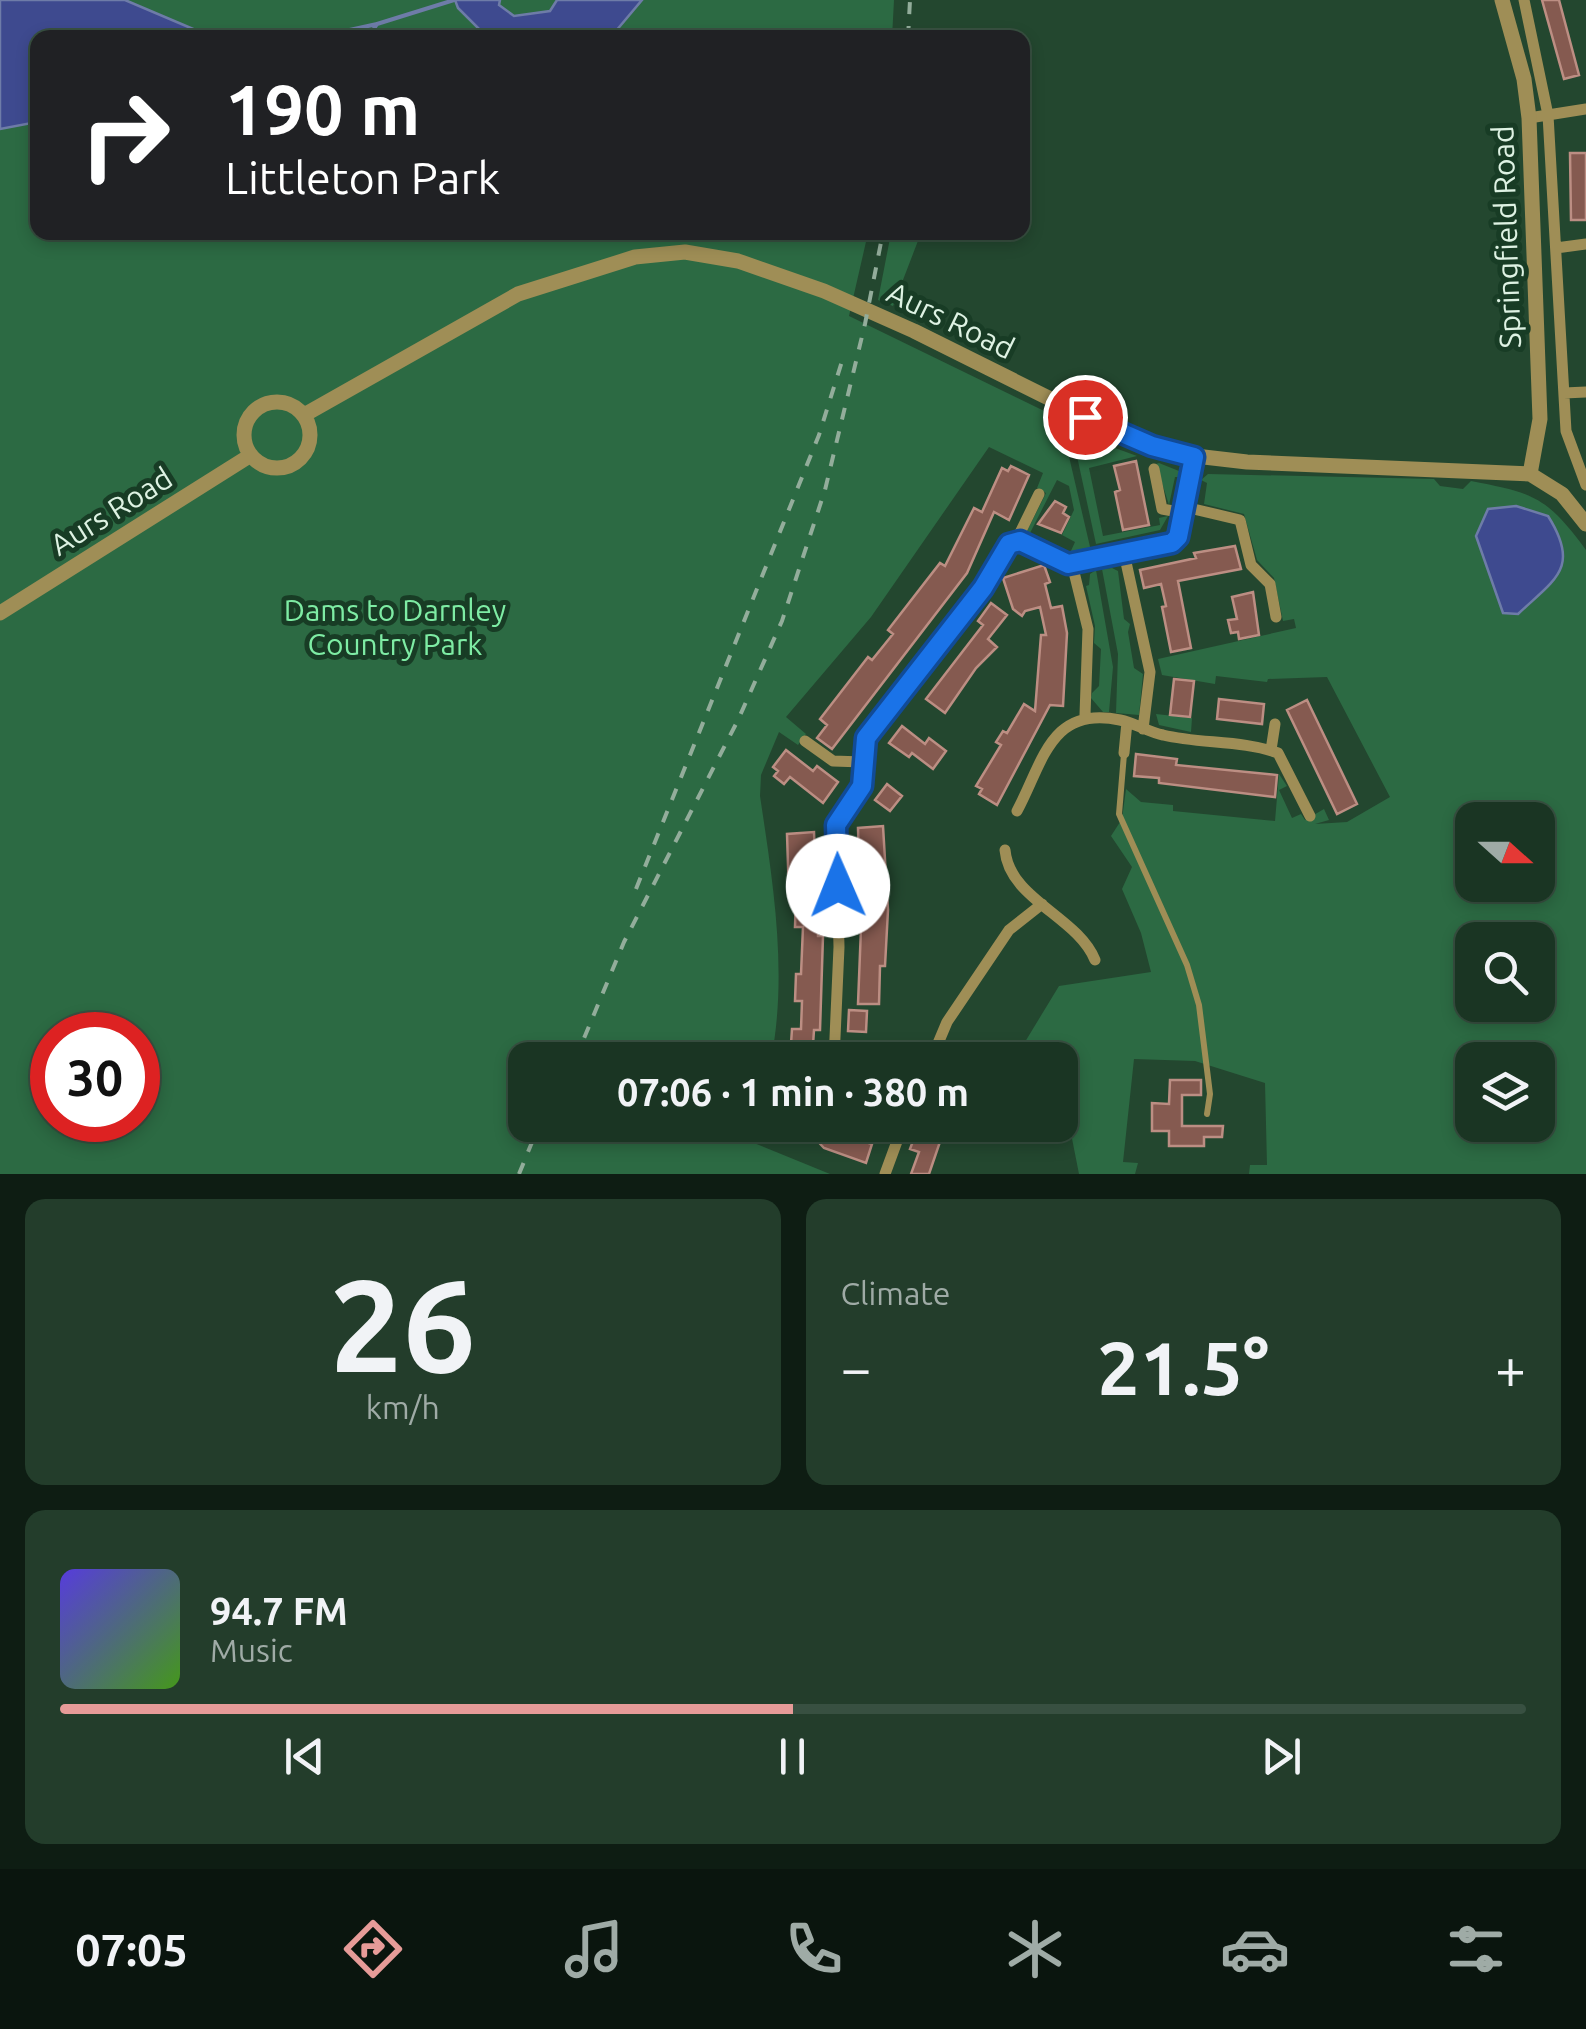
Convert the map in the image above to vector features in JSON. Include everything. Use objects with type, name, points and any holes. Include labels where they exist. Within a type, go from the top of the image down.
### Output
[{"type":"street","name":"Springfield Road","points":[[1502,0],[1524,79],[1529,118],[1540,419],[1530,474]]},
{"type":"street","points":[[1524,0],[1548,116],[1566,431],[1586,485]]},
{"type":"street","points":[[1529,118],[1586,109]]},
{"type":"street","points":[[1556,248],[1586,244]]},
{"type":"street","name":"Aurs Road","points":[[304,415],[518,294],[636,257],[685,252],[738,261],[812,286],[1121,434],[1194,457],[1530,474]]},
{"type":"street","points":[[1564,393],[1586,392]]},
{"type":"street","points":[[287,403],[304,415],[309,426],[308,448],[292,464],[270,467],[251,455],[244,436],[246,425],[258,408],[287,403]]},
{"type":"street","name":"Aurs Road","points":[[0,613],[251,455]]},
{"type":"street","points":[[1016,541],[1072,564],[1172,543],[1178,537],[1185,510],[1194,457]]},
{"type":"street","points":[[1154,468],[1162,509],[1240,520],[1252,565],[1270,584],[1276,617]]},
{"type":"street","points":[[1530,474],[1562,494],[1586,524]]},
{"type":"street","points":[[835,1042],[840,948],[836,825],[862,786],[866,738],[983,588],[1004,550],[1016,541],[1039,494]]},
{"type":"street","points":[[1124,553],[1150,672],[1143,729]]},
{"type":"street","points":[[1072,564],[1088,629],[1085,716]]},
{"type":"street","points":[[1017,811],[1028,783],[1060,732],[1085,716],[1127,722],[1191,741],[1278,752],[1310,816]]},
{"type":"street","points":[[1124,753],[1127,722]]},
{"type":"street","points":[[1271,750],[1275,724]]},
{"type":"street","points":[[805,741],[833,761],[863,762]]},
{"type":"street","points":[[1005,850],[1006,866],[1090,947],[1095,960]]},
{"type":"street","points":[[939,1042],[947,1022],[1009,930],[1042,904]]},
{"type":"street","points":[[885,1174],[897,1142]]},
{"type":"lane","points":[[1124,753],[1119,814],[1187,965],[1200,1005],[1210,1094],[1207,1114]]},
{"type":"green space","name":"Dams to Darnley Country Park","points":[[0,0],[894,0],[892,30],[30,30],[30,240],[866,240],[849,316],[1075,426],[1067,448],[1091,551],[1070,553],[1075,542],[1062,535],[1074,510],[1069,486],[1057,480],[1030,533],[1027,531],[1046,493],[1037,488],[1043,473],[989,447],[871,617],[786,717],[806,734],[798,745],[779,732],[761,775],[760,796],[774,895],[778,961],[774,1042],[508,1042],[508,1142],[754,1143],[830,1174],[0,1174]]},
{"type":"green space","points":[[890,240],[918,240],[893,306],[878,300]]},
{"type":"green space","points":[[1085,437],[1137,456],[1089,468],[1103,536],[1160,525],[1159,518],[1168,516],[1160,530],[1096,544],[1075,447]]},
{"type":"green space","points":[[1156,464],[1179,471],[1169,505]]},
{"type":"green space","points":[[1208,474],[1434,479],[1440,486],[1463,489],[1471,481],[1538,500],[1586,550],[1586,1174],[1249,1174],[1250,1165],[1267,1165],[1265,1083],[1195,1061],[1134,1059],[1123,1162],[1138,1163],[1135,1174],[1079,1174],[1073,1142],[1078,1142],[1078,1042],[1025,1042],[1059,986],[1151,972],[1141,933],[1122,889],[1132,867],[1111,836],[1122,819],[1126,789],[1141,802],[1173,805],[1173,811],[1275,821],[1279,774],[1287,786],[1279,790],[1292,818],[1301,814],[1305,820],[1324,809],[1329,820],[1315,824],[1347,822],[1390,797],[1327,677],[1267,682],[1216,676],[1215,684],[1162,675],[1158,659],[1296,628],[1294,619],[1283,621],[1274,578],[1257,560],[1244,514],[1204,504],[1207,483],[1201,480]]},
{"type":"green space","points":[[1102,569],[1118,571],[1124,619],[1130,624],[1134,668],[1143,674],[1139,715],[1116,713],[1118,654]]},
{"type":"green space","points":[[1096,570],[1113,667],[1109,712],[1103,712],[1091,698],[1099,686],[1101,649],[1094,643],[1095,626],[1086,586]]},
{"type":"green space","points":[[1156,714],[1192,718],[1191,732],[1159,725]]},
{"type":"water","points":[[0,0],[125,0],[196,30],[30,30],[30,123],[0,129]]},
{"type":"water","points":[[455,0],[500,0],[499,5],[514,16],[550,11],[557,0],[642,0],[617,30],[480,30]]},
{"type":"water","points":[[1516,506],[1548,516],[1558,534],[1563,561],[1552,581],[1518,614],[1503,613],[1476,536],[1488,509]]},
{"type":"building","points":[[1542,0],[1559,0],[1579,75],[1564,79]]},
{"type":"building","points":[[1570,153],[1586,153],[1586,220],[1571,220]]},
{"type":"building","points":[[1136,461],[1149,525],[1123,530],[1114,466]]},
{"type":"building","points":[[1011,466],[1029,475],[1009,520],[994,512],[967,573],[832,749],[817,738],[827,725],[820,719],[868,657],[872,660],[893,634],[888,630],[940,563],[945,566],[974,508],[982,512],[1002,468],[1008,471]]},
{"type":"building","points":[[1055,501],[1066,507],[1063,513],[1069,517],[1061,533],[1038,524]]},
{"type":"building","points":[[1235,546],[1241,569],[1178,581],[1191,648],[1171,652],[1161,584],[1144,588],[1140,570],[1196,558],[1194,553]]},
{"type":"building","points":[[1044,565],[1050,582],[1045,584],[1051,608],[1062,606],[1067,633],[1063,706],[1050,705],[997,805],[979,794],[982,789],[976,786],[1001,745],[996,742],[1003,731],[1007,733],[1024,704],[1035,711],[1041,635],[1046,635],[1040,607],[1025,611],[1022,616],[1013,609],[1003,578]]},
{"type":"building","points":[[1253,592],[1259,635],[1239,639],[1238,632],[1231,633],[1228,620],[1237,619],[1232,597]]},
{"type":"building","points":[[991,603],[1007,615],[988,639],[997,647],[976,668],[945,713],[926,699],[983,625],[978,621]]},
{"type":"building","points":[[1174,679],[1194,681],[1190,717],[1170,715]]},
{"type":"building","points":[[1219,699],[1264,704],[1262,724],[1217,719]]},
{"type":"building","points":[[1307,700],[1357,804],[1337,814],[1287,710]]},
{"type":"building","points":[[902,726],[925,744],[929,738],[946,751],[933,769],[912,753],[909,757],[889,743]]},
{"type":"building","points":[[786,750],[813,771],[817,766],[838,782],[823,803],[790,777],[784,784],[774,776],[778,771],[773,767]]},
{"type":"building","points":[[1136,754],[1177,759],[1176,765],[1277,775],[1275,797],[1159,783],[1159,778],[1134,776]]},
{"type":"building","points":[[887,784],[902,796],[890,811],[875,800]]},
{"type":"building","points":[[883,826],[888,910],[885,966],[880,966],[879,1004],[858,1004],[858,828]]},
{"type":"building","points":[[814,832],[818,936],[823,936],[820,1030],[814,1030],[813,1042],[791,1042],[792,1029],[801,1029],[802,1001],[795,1001],[796,974],[801,974],[803,927],[795,927],[796,896],[789,896],[787,834]]},
{"type":"building","points":[[849,1010],[867,1011],[866,1032],[848,1031]]},
{"type":"building","points":[[1170,1080],[1201,1080],[1201,1095],[1182,1095],[1182,1126],[1223,1126],[1222,1137],[1204,1137],[1204,1146],[1169,1146],[1169,1131],[1152,1131],[1152,1103],[1169,1104]]},
{"type":"building","points":[[818,1142],[872,1144],[866,1163],[824,1148]]},
{"type":"building","points":[[913,1142],[940,1142],[929,1174],[911,1174],[919,1152],[910,1149]]},
{"type":"waterway","points":[[373,30],[377,24],[454,0]]},
{"type":"waterway","points":[[350,30],[377,24]]},
{"type":"railway","points":[[908,30],[910,0]]},
{"type":"railway","points":[[582,1042],[624,942],[738,720],[782,621],[825,490],[881,240]]},
{"type":"railway","points":[[636,889],[819,435],[843,358]]},
{"type":"railway","points":[[519,1174],[532,1142]]},
{"type":"route","points":[[838,886],[836,825],[862,786],[866,738],[983,588],[1009,544],[1020,541],[1068,564],[1172,543],[1178,537],[1194,457],[1152,446],[1085,417]]}]
